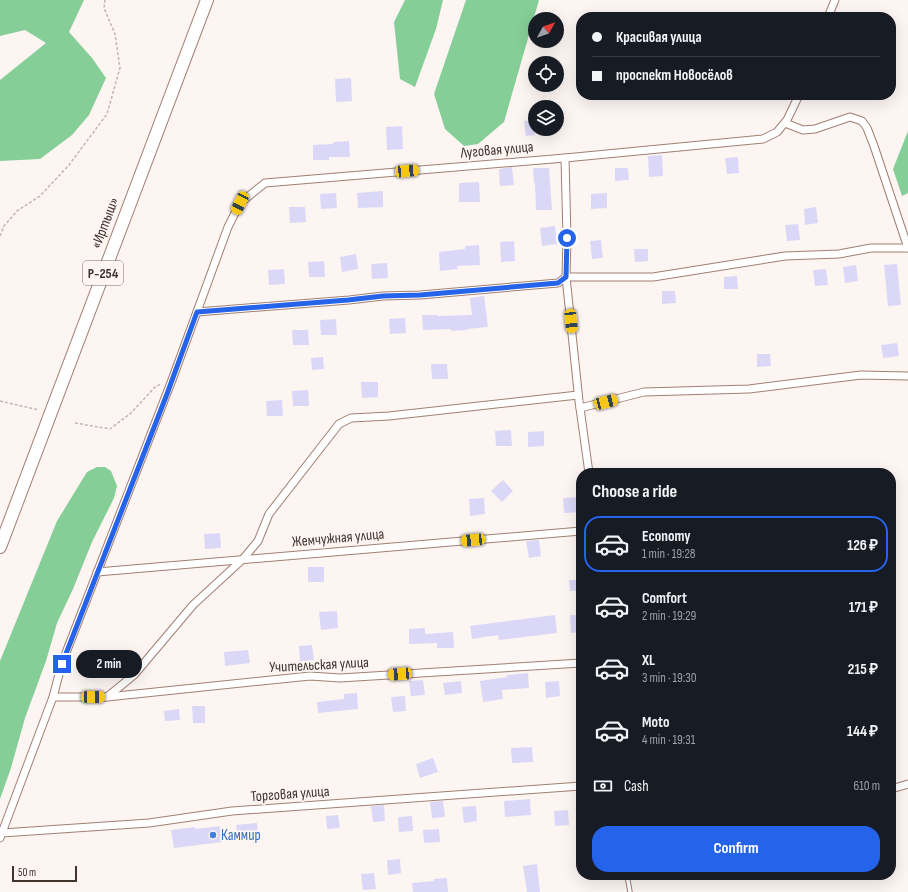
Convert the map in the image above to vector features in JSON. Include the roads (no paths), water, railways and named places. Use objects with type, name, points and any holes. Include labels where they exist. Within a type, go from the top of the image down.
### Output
[{"type":"highway","name":"«Иртыш»","points":[[0,547],[207,0]]},
{"type":"street","points":[[830,12],[835,0]]},
{"type":"street","points":[[1,835],[53,697],[62,664],[197,312],[558,283],[566,277],[653,277],[785,256],[840,254],[871,248],[908,248],[868,128],[862,121],[850,116],[815,129],[803,130],[785,123],[797,100]]},
{"type":"street","name":"Луговая улица","points":[[197,312],[228,227],[240,203],[265,182],[564,158],[762,138],[777,132],[785,123]]},
{"type":"street","points":[[564,158],[567,238],[566,277],[578,395],[588,468]]},
{"type":"street","points":[[580,408],[644,392],[749,389],[861,376],[908,376]]},
{"type":"street","points":[[107,697],[134,675],[193,605],[243,560],[258,541],[270,514],[339,424],[350,418],[388,416],[578,395]]},
{"type":"street","name":"Жемчужная улица","points":[[97,572],[576,531]]},
{"type":"street","name":"Учительская улица","points":[[53,697],[107,697],[310,676],[340,678],[576,663]]},
{"type":"street","points":[[896,788],[908,784]]},
{"type":"street","name":"Торговая улица","points":[[1,835],[149,823],[232,811],[576,786]]},
{"type":"lane","points":[[628,880],[630,892]]},
{"type":"place","name":"Каммир","points":[[213,835]]}]
